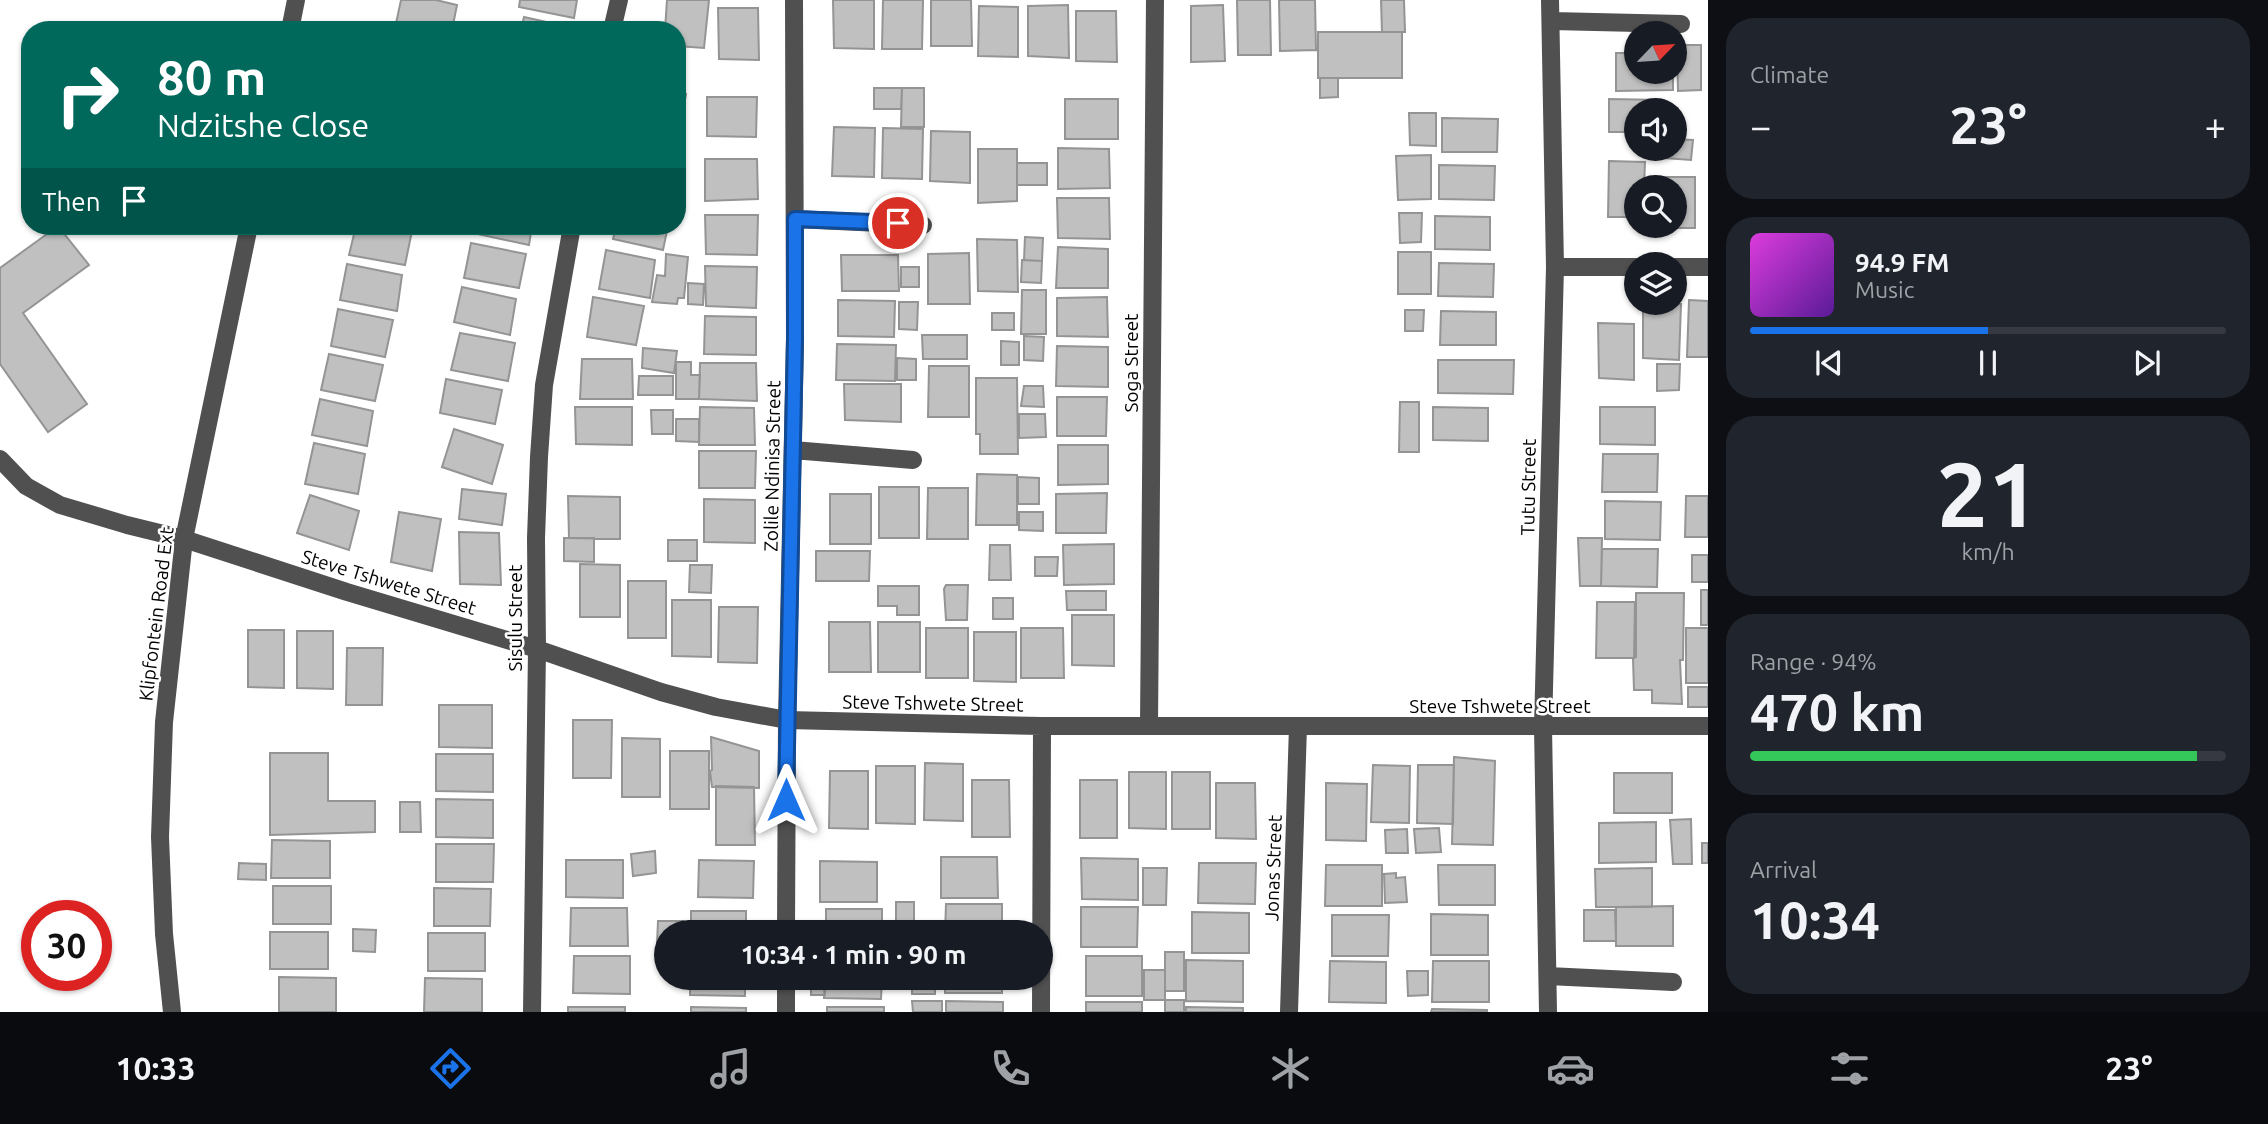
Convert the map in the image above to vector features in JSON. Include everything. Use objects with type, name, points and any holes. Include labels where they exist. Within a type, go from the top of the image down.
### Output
[{"type":"street","points":[[292,21],[296,0]]},
{"type":"street","points":[[614,21],[619,0]]},
{"type":"street","name":"Zolile Ndinisa Street","points":[[786,920],[795,219],[794,0]]},
{"type":"street","name":"Soga Street","points":[[1149,726],[1155,0]]},
{"type":"street","name":"Tutu Street","points":[[1548,1012],[1543,727],[1555,267],[1550,0]]},
{"type":"street","points":[[1552,21],[1624,23]]},
{"type":"street","points":[[795,219],[923,225]]},
{"type":"street","name":"Klipfontein Road Ext","points":[[172,1012],[164,934],[161,813],[164,722],[184,539],[247,235]]},
{"type":"street","name":"Sisulu Street","points":[[532,1012],[536,538],[544,386],[570,235]]},
{"type":"street","points":[[1555,267],[1624,267]]},
{"type":"street","points":[[1687,267],[1708,267]]},
{"type":"street","points":[[793,450],[913,460]]},
{"type":"street","name":"Steve Tshwete Street","points":[[0,459],[26,486],[60,505],[127,526],[184,539],[347,592],[537,649],[662,692],[716,707],[787,720],[1042,726],[1708,726]]},
{"type":"street","points":[[1041,1012],[1042,726]]},
{"type":"street","name":"Jonas Street","points":[[1289,1012],[1298,726]]},
{"type":"street","points":[[1548,976],[1673,982]]},
{"type":"street","points":[[786,990],[786,1012]]},
{"type":"building","points":[[401,0],[436,0],[457,5],[454,21],[396,21]]},
{"type":"building","points":[[520,0],[577,0],[574,18],[519,7]]},
{"type":"building","points":[[667,0],[709,0],[704,48],[686,47],[686,21],[666,21]]},
{"type":"building","points":[[833,0],[874,0],[874,49],[834,48]]},
{"type":"building","points":[[883,0],[923,0],[922,49],[882,49]]},
{"type":"building","points":[[931,0],[971,0],[972,46],[931,46]]},
{"type":"building","points":[[1237,0],[1270,0],[1271,55],[1238,55]]},
{"type":"building","points":[[1279,0],[1315,0],[1316,50],[1280,51]]},
{"type":"building","points":[[1381,0],[1404,0],[1405,32],[1382,32]]},
{"type":"building","points":[[1068,5],[1069,58],[1028,56],[1028,6]]},
{"type":"building","points":[[1223,5],[1225,61],[1191,62],[1191,6]]},
{"type":"building","points":[[979,6],[1018,7],[1018,57],[978,56]]},
{"type":"building","points":[[718,8],[758,8],[759,60],[719,59]]},
{"type":"building","points":[[1076,11],[1116,11],[1117,62],[1076,61]]},
{"type":"building","points":[[524,17],[542,21],[523,21]]},
{"type":"building","points":[[1318,32],[1402,32],[1402,78],[1318,78]]},
{"type":"building","points":[[1687,45],[1701,45],[1701,90],[1678,91],[1678,84],[1687,84]]},
{"type":"building","points":[[1616,53],[1624,53],[1624,84],[1673,84],[1673,90],[1616,91]]},
{"type":"building","points":[[1320,78],[1338,78],[1338,97],[1320,98]]},
{"type":"building","points":[[874,88],[902,88],[901,109],[874,109]]},
{"type":"building","points":[[902,88],[924,88],[924,127],[901,127]]},
{"type":"building","points":[[707,97],[757,97],[756,137],[707,136]]},
{"type":"building","points":[[1065,99],[1118,99],[1118,139],[1065,139]]},
{"type":"building","points":[[1609,99],[1624,99],[1624,132],[1609,132]]},
{"type":"building","points":[[1409,113],[1436,113],[1436,146],[1410,145]]},
{"type":"building","points":[[1442,118],[1498,119],[1497,152],[1442,152]]},
{"type":"building","points":[[834,127],[875,128],[874,177],[832,176]]},
{"type":"building","points":[[883,128],[923,129],[922,179],[882,178]]},
{"type":"building","points":[[931,131],[970,132],[970,183],[930,181]]},
{"type":"building","points":[[1687,140],[1693,140],[1691,160],[1687,160]]},
{"type":"building","points":[[1058,148],[1109,149],[1110,188],[1058,189]]},
{"type":"building","points":[[978,149],[1017,149],[1017,201],[978,203]]},
{"type":"building","points":[[1431,155],[1431,199],[1398,200],[1396,156]]},
{"type":"building","points":[[705,159],[757,159],[758,199],[705,201]]},
{"type":"building","points":[[1609,161],[1645,162],[1644,175],[1624,175],[1624,217],[1608,217]]},
{"type":"building","points":[[1017,163],[1047,163],[1047,185],[1017,185]]},
{"type":"building","points":[[1439,165],[1495,166],[1494,200],[1439,199]]},
{"type":"building","points":[[1687,177],[1695,177],[1695,228],[1687,228]]},
{"type":"building","points":[[1057,198],[1109,198],[1110,239],[1058,238]]},
{"type":"building","points":[[1399,213],[1422,213],[1421,242],[1400,243]]},
{"type":"building","points":[[705,215],[758,215],[757,255],[706,254]]},
{"type":"building","points":[[1435,216],[1490,217],[1490,250],[1435,249]]},
{"type":"building","points":[[46,235],[65,235],[89,265],[23,313],[87,404],[48,432],[0,364],[0,268]]},
{"type":"building","points":[[354,235],[411,235],[405,265],[349,255]]},
{"type":"building","points":[[482,235],[531,235],[529,245]]},
{"type":"building","points":[[614,235],[666,235],[663,250],[613,239]]},
{"type":"building","points":[[1025,237],[1043,238],[1042,261],[1024,260]]},
{"type":"building","points":[[977,239],[1017,240],[1018,292],[978,291]]},
{"type":"building","points":[[471,243],[526,254],[519,288],[464,278]]},
{"type":"building","points":[[1058,247],[1108,249],[1108,288],[1056,288]]},
{"type":"building","points":[[606,250],[655,260],[650,298],[599,289]]},
{"type":"building","points":[[1398,252],[1431,252],[1431,294],[1398,294]]},
{"type":"building","points":[[969,253],[970,304],[928,304],[928,254]]},
{"type":"building","points":[[666,254],[688,257],[684,298],[678,298],[677,304],[652,302],[657,275],[665,276]]},
{"type":"building","points":[[841,255],[898,255],[899,291],[842,291]]},
{"type":"building","points":[[1022,260],[1042,261],[1041,283],[1021,282]]},
{"type":"building","points":[[1439,263],[1494,264],[1493,297],[1438,296]]},
{"type":"building","points":[[347,264],[402,275],[397,311],[340,300]]},
{"type":"building","points":[[705,266],[757,267],[756,308],[706,306]]},
{"type":"building","points":[[901,267],[919,267],[919,287],[901,287]]},
{"type":"building","points":[[688,283],[704,284],[703,305],[688,304]]},
{"type":"building","points":[[462,287],[516,299],[510,335],[454,322]]},
{"type":"building","points":[[1022,290],[1046,290],[1046,334],[1021,334]]},
{"type":"building","points":[[593,297],[644,306],[636,345],[587,337]]},
{"type":"building","points":[[1107,297],[1108,337],[1057,336],[1057,298]]},
{"type":"building","points":[[838,300],[895,301],[894,337],[838,336]]},
{"type":"building","points":[[1689,300],[1708,301],[1708,357],[1687,357]]},
{"type":"building","points":[[899,302],[918,302],[917,330],[899,329]]},
{"type":"building","points":[[338,309],[393,320],[385,357],[331,346]]},
{"type":"building","points":[[1405,310],[1424,310],[1423,331],[1405,331]]},
{"type":"building","points":[[1441,311],[1496,312],[1496,345],[1440,345]]},
{"type":"building","points":[[992,313],[1014,313],[1014,330],[992,330]]},
{"type":"building","points":[[1643,315],[1681,315],[1679,360],[1643,358]]},
{"type":"building","points":[[705,316],[756,317],[756,355],[704,354]]},
{"type":"building","points":[[1598,323],[1634,324],[1634,380],[1599,378]]},
{"type":"building","points":[[460,333],[515,343],[508,381],[451,370]]},
{"type":"building","points":[[922,335],[967,335],[967,359],[923,359]]},
{"type":"building","points":[[1024,336],[1044,337],[1043,361],[1024,360]]},
{"type":"building","points":[[1001,341],[1019,342],[1019,365],[1001,365]]},
{"type":"building","points":[[837,344],[896,345],[895,381],[836,380]]},
{"type":"building","points":[[1057,346],[1108,347],[1108,387],[1056,386]]},
{"type":"building","points":[[643,348],[677,351],[674,373],[642,368]]},
{"type":"building","points":[[329,354],[383,365],[375,401],[321,390]]},
{"type":"building","points":[[897,358],[916,359],[916,380],[897,380]]},
{"type":"building","points":[[582,359],[632,359],[633,399],[580,399]]},
{"type":"building","points":[[1438,360],[1514,360],[1513,394],[1438,393]]},
{"type":"building","points":[[676,362],[691,362],[691,375],[700,375],[699,399],[676,399]]},
{"type":"building","points":[[700,363],[756,363],[757,401],[699,399]]},
{"type":"building","points":[[1657,364],[1680,364],[1679,390],[1657,391]]},
{"type":"building","points":[[929,366],[969,366],[969,417],[928,417]]},
{"type":"building","points":[[639,376],[673,376],[673,395],[638,395]]},
{"type":"building","points":[[976,378],[1017,378],[1018,454],[980,454],[980,434],[976,434]]},
{"type":"building","points":[[446,379],[502,390],[495,424],[440,413]]},
{"type":"building","points":[[844,384],[901,384],[901,422],[845,420]]},
{"type":"building","points":[[1024,386],[1043,386],[1044,407],[1021,406]]},
{"type":"building","points":[[1057,397],[1107,397],[1106,436],[1057,436]]},
{"type":"building","points":[[320,399],[373,411],[367,446],[312,435]]},
{"type":"building","points":[[1400,402],[1419,402],[1419,452],[1399,452]]},
{"type":"building","points":[[575,407],[632,407],[632,445],[576,444]]},
{"type":"building","points":[[700,407],[754,408],[755,445],[699,445]]},
{"type":"building","points":[[1433,407],[1488,408],[1488,441],[1433,440]]},
{"type":"building","points":[[1600,407],[1655,407],[1655,445],[1600,444]]},
{"type":"building","points":[[651,410],[673,410],[673,434],[652,434]]},
{"type":"building","points":[[1019,414],[1045,414],[1046,437],[1019,438]]},
{"type":"building","points":[[676,419],[699,419],[699,442],[676,441]]},
{"type":"building","points":[[454,429],[503,445],[492,484],[442,467]]},
{"type":"building","points":[[314,443],[365,454],[358,494],[305,484]]},
{"type":"building","points":[[1058,445],[1108,445],[1108,484],[1058,485]]},
{"type":"building","points":[[699,451],[756,451],[755,488],[699,488]]},
{"type":"building","points":[[1603,454],[1658,454],[1657,492],[1602,492]]},
{"type":"building","points":[[977,474],[1017,475],[1017,525],[976,525]]},
{"type":"building","points":[[1018,477],[1039,478],[1039,504],[1018,504]]},
{"type":"building","points":[[879,487],[919,487],[919,538],[879,538]]},
{"type":"building","points":[[928,488],[968,488],[968,539],[927,539]]},
{"type":"building","points":[[462,489],[506,494],[502,525],[459,519]]},
{"type":"building","points":[[1107,493],[1106,533],[1056,533],[1056,494]]},
{"type":"building","points":[[830,494],[871,494],[871,544],[830,544]]},
{"type":"building","points":[[310,495],[359,511],[349,550],[297,533]]},
{"type":"building","points":[[568,496],[620,497],[620,539],[569,538]]},
{"type":"building","points":[[1686,496],[1708,496],[1708,537],[1685,537]]},
{"type":"building","points":[[704,499],[755,500],[755,543],[704,542]]},
{"type":"building","points":[[1605,501],[1661,502],[1660,540],[1605,539]]},
{"type":"building","points":[[399,512],[441,519],[432,571],[391,562]]},
{"type":"building","points":[[1019,512],[1043,512],[1043,531],[1019,530]]},
{"type":"building","points":[[459,532],[499,533],[501,585],[460,584]]},
{"type":"building","points":[[564,538],[594,538],[594,562],[564,561]]},
{"type":"building","points":[[1578,538],[1602,538],[1601,586],[1580,586]]},
{"type":"building","points":[[668,540],[697,540],[697,561],[668,561]]},
{"type":"building","points":[[1114,544],[1114,584],[1064,585],[1063,545]]},
{"type":"building","points":[[990,545],[1010,545],[1011,580],[989,580]]},
{"type":"building","points":[[1602,549],[1658,549],[1657,587],[1601,586]]},
{"type":"building","points":[[816,551],[870,551],[869,581],[816,581]]},
{"type":"building","points":[[1692,555],[1708,555],[1708,582],[1692,582]]},
{"type":"building","points":[[1035,557],[1058,557],[1057,576],[1035,576]]},
{"type":"building","points":[[580,564],[620,565],[620,617],[580,617]]},
{"type":"building","points":[[690,565],[712,565],[711,593],[689,592]]},
{"type":"building","points":[[628,581],[666,581],[666,638],[628,638]]},
{"type":"building","points":[[946,585],[968,585],[967,620],[946,620]]},
{"type":"building","points":[[878,586],[919,586],[919,615],[897,615],[897,606],[878,606]]},
{"type":"building","points":[[1701,590],[1708,590],[1708,625],[1701,625]]},
{"type":"building","points":[[1066,591],[1106,591],[1106,610],[1067,610]]},
{"type":"building","points":[[1636,593],[1684,593],[1683,660],[1680,660],[1682,704],[1652,703],[1652,690],[1634,690]]},
{"type":"building","points":[[993,598],[1013,598],[1013,619],[993,619]]},
{"type":"building","points":[[672,600],[711,600],[711,657],[672,656]]},
{"type":"building","points":[[1597,602],[1635,602],[1634,658],[1596,658]]},
{"type":"building","points":[[719,607],[758,607],[757,663],[718,662]]},
{"type":"building","points":[[1072,615],[1114,615],[1114,666],[1072,665]]},
{"type":"building","points":[[829,622],[870,622],[871,672],[829,672]]},
{"type":"building","points":[[878,622],[920,622],[920,672],[878,672]]},
{"type":"building","points":[[926,628],[968,628],[968,678],[926,678]]},
{"type":"building","points":[[1021,628],[1063,628],[1064,678],[1021,678]]},
{"type":"building","points":[[1686,628],[1708,628],[1708,683],[1686,683]]},
{"type":"building","points":[[248,630],[284,630],[284,688],[248,687]]},
{"type":"building","points":[[297,631],[333,631],[333,689],[297,688]]},
{"type":"building","points":[[974,632],[1016,632],[1016,682],[974,681]]},
{"type":"building","points":[[347,648],[383,648],[382,705],[346,705]]},
{"type":"building","points":[[1688,687],[1708,687],[1708,707],[1688,707]]},
{"type":"building","points":[[439,705],[492,705],[492,748],[439,747]]},
{"type":"building","points":[[573,720],[612,720],[611,778],[573,778]]},
{"type":"building","points":[[711,737],[759,751],[759,788],[712,787]]},
{"type":"building","points":[[622,738],[660,739],[660,797],[622,797]]},
{"type":"building","points":[[670,751],[709,751],[709,809],[670,809]]},
{"type":"building","points":[[270,753],[328,753],[328,801],[375,801],[375,832],[270,835]]},
{"type":"building","points":[[436,754],[493,754],[493,792],[436,791]]},
{"type":"building","points":[[1454,757],[1495,761],[1493,845],[1452,844]]},
{"type":"building","points":[[925,763],[963,764],[963,821],[924,820]]},
{"type":"building","points":[[1373,765],[1410,766],[1409,823],[1371,822]]},
{"type":"building","points":[[1418,765],[1454,765],[1453,824],[1417,823]]},
{"type":"building","points":[[876,766],[915,766],[915,824],[876,823]]},
{"type":"building","points":[[830,771],[868,771],[868,829],[829,828]]},
{"type":"building","points":[[1129,772],[1166,772],[1166,829],[1129,828]]},
{"type":"building","points":[[1172,772],[1210,772],[1210,829],[1172,829]]},
{"type":"building","points":[[1614,773],[1672,773],[1672,813],[1614,813]]},
{"type":"building","points":[[972,780],[1009,780],[1010,837],[972,837]]},
{"type":"building","points":[[1080,780],[1117,780],[1117,838],[1080,838]]},
{"type":"building","points":[[1216,783],[1255,783],[1256,839],[1216,838]]},
{"type":"building","points":[[1326,783],[1367,784],[1366,841],[1326,840]]},
{"type":"building","points":[[716,786],[754,787],[755,845],[716,845]]},
{"type":"building","points":[[436,799],[493,800],[493,838],[436,837]]},
{"type":"building","points":[[400,802],[420,802],[421,832],[400,832]]},
{"type":"building","points":[[1691,819],[1692,864],[1673,864],[1670,820]]},
{"type":"building","points":[[1656,822],[1656,862],[1599,863],[1599,823]]},
{"type":"building","points":[[1439,828],[1441,852],[1416,853],[1414,829]]},
{"type":"building","points":[[1407,829],[1408,853],[1386,853],[1385,830]]},
{"type":"building","points":[[272,840],[330,841],[330,878],[271,878]]},
{"type":"building","points":[[1702,843],[1708,843],[1708,863],[1702,863]]},
{"type":"building","points":[[436,844],[494,844],[493,882],[436,882]]},
{"type":"building","points":[[655,851],[656,873],[633,876],[631,854]]},
{"type":"building","points":[[941,857],[997,857],[998,898],[941,898]]},
{"type":"building","points":[[1081,858],[1138,859],[1138,900],[1082,899]]},
{"type":"building","points":[[566,860],[623,860],[623,898],[566,897]]},
{"type":"building","points":[[699,860],[754,861],[753,898],[698,897]]},
{"type":"building","points":[[820,861],[877,862],[877,902],[820,902]]},
{"type":"building","points":[[239,863],[266,864],[266,880],[238,879]]},
{"type":"building","points":[[1199,863],[1256,863],[1255,904],[1198,903]]},
{"type":"building","points":[[1326,865],[1382,865],[1382,906],[1325,906]]},
{"type":"building","points":[[1438,865],[1495,865],[1495,905],[1439,905]]},
{"type":"building","points":[[1143,868],[1167,868],[1166,905],[1143,905]]},
{"type":"building","points":[[1652,868],[1652,907],[1596,907],[1595,869]]},
{"type":"building","points":[[1396,873],[1396,878],[1405,877],[1407,902],[1385,903],[1384,874]]},
{"type":"building","points":[[273,886],[331,886],[331,924],[273,924]]},
{"type":"building","points":[[434,888],[491,889],[490,926],[434,926]]},
{"type":"building","points":[[896,902],[914,902],[914,920],[896,920]]},
{"type":"building","points":[[946,904],[1002,904],[1002,920],[945,920]]},
{"type":"building","points":[[1673,906],[1673,946],[1616,946],[1616,907]]},
{"type":"building","points":[[1081,907],[1138,907],[1137,947],[1081,947]]},
{"type":"building","points":[[571,908],[627,908],[628,946],[570,946]]},
{"type":"building","points":[[826,909],[882,909],[882,920],[826,920]]},
{"type":"building","points":[[1584,910],[1615,910],[1616,941],[1584,941]]},
{"type":"building","points":[[691,911],[746,911],[746,920],[691,920]]},
{"type":"building","points":[[1192,912],[1249,913],[1249,953],[1192,953]]},
{"type":"building","points":[[1431,914],[1488,915],[1488,955],[1431,955]]},
{"type":"building","points":[[1332,915],[1389,915],[1388,956],[1332,956]]},
{"type":"building","points":[[353,929],[376,930],[375,952],[353,951]]},
{"type":"building","points":[[270,932],[328,932],[328,969],[270,969]]},
{"type":"building","points":[[428,933],[485,933],[485,971],[428,971]]},
{"type":"building","points":[[1165,952],[1184,952],[1184,991],[1165,991]]},
{"type":"building","points":[[574,956],[630,956],[630,994],[573,993]]},
{"type":"building","points":[[1086,956],[1142,956],[1142,996],[1086,996]]},
{"type":"building","points":[[1186,960],[1243,961],[1243,1002],[1186,1001]]},
{"type":"building","points":[[1330,961],[1386,962],[1386,1003],[1329,1002]]},
{"type":"building","points":[[1433,961],[1489,961],[1489,1002],[1432,1002]]},
{"type":"building","points":[[1144,970],[1165,970],[1165,1000],[1144,1000]]},
{"type":"building","points":[[1407,971],[1428,971],[1428,995],[1408,996]]},
{"type":"building","points":[[279,977],[336,978],[336,1012],[279,1012]]},
{"type":"building","points":[[425,978],[482,979],[482,1012],[424,1012]]},
{"type":"building","points":[[690,990],[745,990],[745,996],[690,995]]},
{"type":"building","points":[[811,990],[825,990],[825,995],[811,995]]},
{"type":"building","points":[[824,990],[881,990],[881,999],[824,998]]},
{"type":"building","points":[[912,990],[935,990],[935,994],[912,994]]},
{"type":"building","points":[[945,990],[1002,990],[1002,993],[945,993]]},
{"type":"building","points":[[1165,1000],[1184,1000],[1184,1012],[1165,1012]]},
{"type":"building","points":[[912,1001],[942,1001],[942,1012],[913,1012]]},
{"type":"building","points":[[946,1001],[1003,1002],[1003,1012],[946,1012]]},
{"type":"building","points":[[1086,1002],[1142,1002],[1142,1012],[1086,1012]]},
{"type":"building","points":[[568,1007],[625,1007],[625,1012],[568,1012]]},
{"type":"building","points":[[691,1007],[746,1008],[746,1012],[691,1012]]},
{"type":"building","points":[[827,1007],[884,1007],[884,1012],[827,1012]]},
{"type":"building","points":[[1186,1007],[1243,1008],[1243,1012],[1186,1012]]},
{"type":"building","points":[[1432,1009],[1487,1010],[1487,1012],[1431,1012]]},
{"type":"route","points":[[786,800],[795,219],[898,223]]}]
